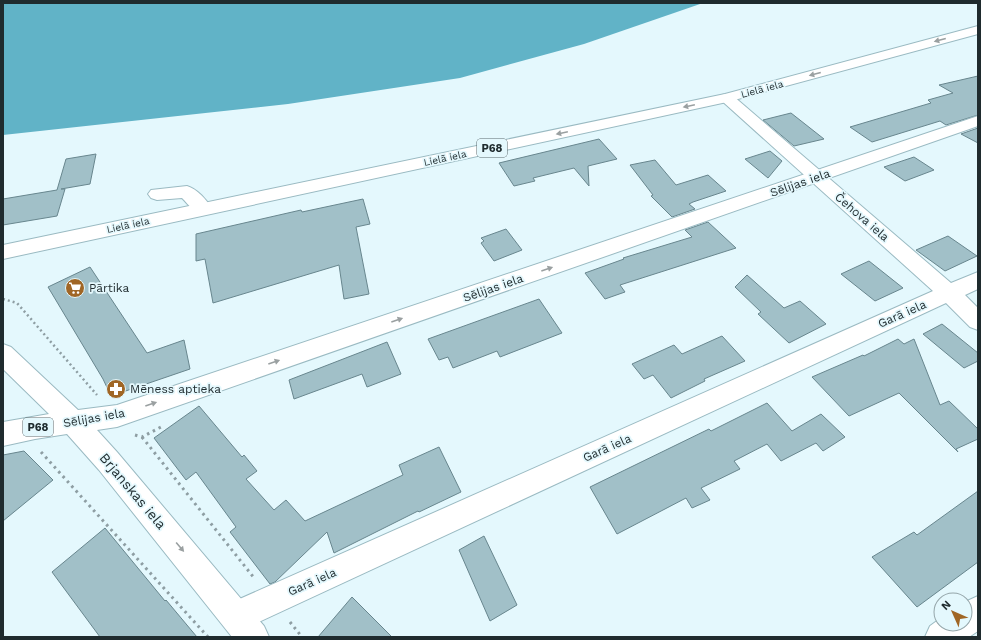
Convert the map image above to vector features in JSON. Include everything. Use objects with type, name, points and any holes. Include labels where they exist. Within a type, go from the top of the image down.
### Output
[{"type":"main road","name":"Lielā iela","points":[[3,252],[727,98],[978,30]]},
{"type":"main road","name":"Čehova iela","points":[[727,98],[949,293],[978,321]]},
{"type":"main road","name":"Sēlijas iela","points":[[3,434],[118,416],[978,121]]},
{"type":"main road","points":[[154,220],[157,191],[188,192],[204,209]]},
{"type":"main road","name":"Garā iela","points":[[245,627],[272,600],[978,280]]},
{"type":"main road","name":"Brjanskas iela","points":[[3,354],[59,407],[113,467],[245,627]]},
{"type":"path","points":[[3,299],[17,303],[102,400]]},
{"type":"path","points":[[142,437],[302,637]]},
{"type":"path","points":[[40,450],[208,637]]},
{"type":"water","points":[[3,3],[703,3],[584,44],[460,78],[288,104],[3,135]]},
{"type":"building","points":[[978,76],[978,115],[946,125],[940,121],[872,142],[850,127],[931,103],[928,100],[953,93],[939,85]]},
{"type":"building","points":[[791,113],[824,139],[794,146],[763,120]]},
{"type":"building","points":[[978,128],[978,143],[961,134]]},
{"type":"building","points":[[599,139],[617,159],[588,166],[589,186],[574,168],[533,178],[535,181],[514,186],[499,163]]},
{"type":"building","points":[[770,151],[782,161],[768,178],[745,159]]},
{"type":"building","points":[[96,154],[90,184],[61,189],[65,189],[57,216],[3,225],[3,199],[57,190],[66,159]]},
{"type":"building","points":[[914,157],[934,170],[905,181],[884,167]]},
{"type":"building","points":[[655,160],[676,185],[708,175],[726,191],[693,202],[689,204],[695,209],[672,217],[651,196],[653,195],[630,165]]},
{"type":"building","points":[[363,199],[370,224],[356,227],[369,294],[344,299],[339,265],[213,303],[205,259],[196,261],[196,234],[301,210],[302,212]]},
{"type":"building","points":[[708,222],[736,248],[620,285],[625,292],[605,299],[585,273],[624,259],[623,258],[692,237],[685,230]]},
{"type":"building","points":[[506,229],[522,250],[494,261],[481,243],[484,241],[481,238]]},
{"type":"building","points":[[948,236],[977,256],[945,271],[916,250]]},
{"type":"building","points":[[869,261],[903,288],[875,301],[841,274]]},
{"type":"building","points":[[90,267],[147,353],[184,340],[190,369],[111,396],[103,379],[48,287]]},
{"type":"building","points":[[747,275],[784,308],[800,301],[826,324],[789,343],[758,314],[761,312],[735,287]]},
{"type":"building","points":[[539,299],[562,333],[500,357],[497,351],[453,368],[448,357],[439,360],[428,339]]},
{"type":"building","points":[[942,324],[978,353],[978,361],[964,368],[923,334]]},
{"type":"building","points":[[722,336],[745,361],[704,379],[705,381],[671,398],[653,375],[644,379],[632,364],[674,345],[682,354]]},
{"type":"building","points":[[898,339],[904,344],[914,339],[940,405],[949,401],[978,429],[978,439],[956,449],[958,452],[899,393],[849,416],[812,377],[863,355],[864,356]]},
{"type":"building","points":[[387,342],[401,374],[367,387],[362,374],[294,399],[289,380]]},
{"type":"building","points":[[767,403],[792,431],[821,414],[845,437],[823,451],[816,443],[781,461],[767,444],[734,461],[740,469],[701,488],[710,500],[692,508],[686,498],[617,534],[590,487],[709,429],[711,431]]},
{"type":"building","points":[[199,406],[242,457],[244,455],[257,471],[246,479],[274,510],[286,500],[305,521],[403,475],[399,465],[439,447],[461,492],[419,512],[418,511],[334,553],[327,532],[275,582],[270,584],[230,532],[236,527],[196,472],[186,480],[154,438]]},
{"type":"building","points":[[24,451],[53,480],[3,521],[3,455]]},
{"type":"building","points":[[978,491],[978,562],[937,592],[933,592],[933,595],[917,607],[872,557],[914,532],[917,535]]},
{"type":"building","points":[[105,528],[165,601],[166,600],[197,637],[100,637],[52,572]]},
{"type":"building","points":[[484,536],[517,605],[490,621],[459,550]]},
{"type":"building","points":[[352,597],[392,637],[318,637]]},
{"type":"place","name":"Pārtika","points":[[75,288]]},
{"type":"place","name":"Mēness aptieka","points":[[116,389]]}]
